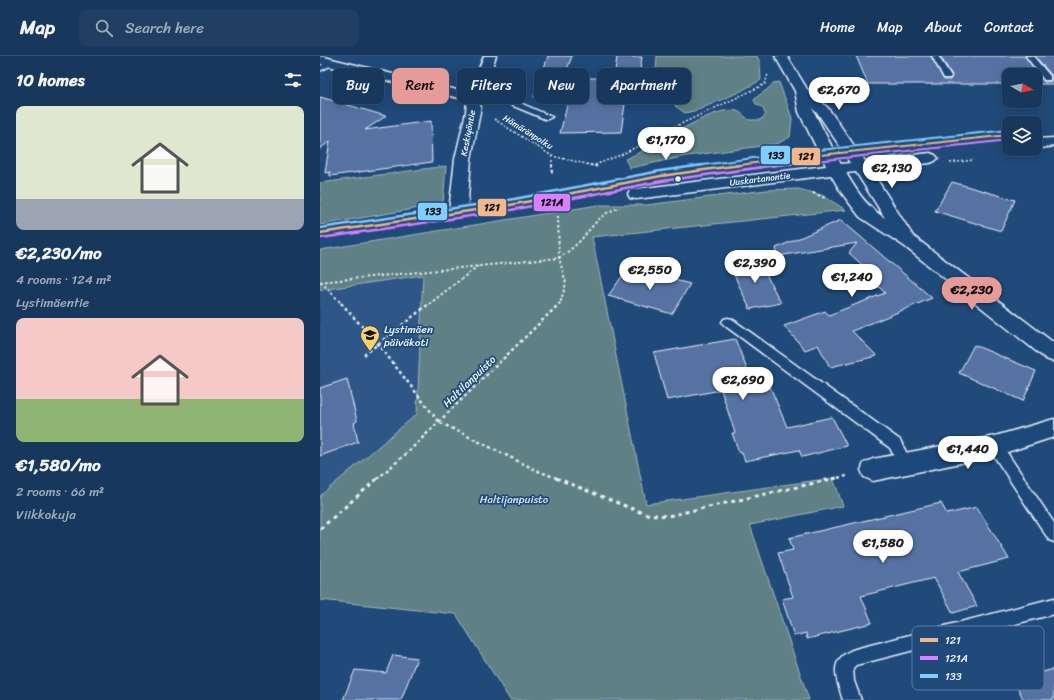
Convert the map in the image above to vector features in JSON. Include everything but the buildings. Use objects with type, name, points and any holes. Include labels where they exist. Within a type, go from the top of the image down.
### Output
[{"type":"street","name":"Keskiyöntie","points":[[485,68],[490,56]]},
{"type":"street","points":[[781,56],[802,91],[823,111],[910,242]]},
{"type":"street","points":[[326,61],[473,105]]},
{"type":"street","points":[[802,91],[806,112],[836,171],[849,192],[866,213],[910,242],[1054,354]]},
{"type":"street","name":"Keskiyöntie","points":[[458,212],[463,159],[473,105]]},
{"type":"street","points":[[1042,132],[1054,131]]},
{"type":"street","name":"Uuskartanontie","points":[[320,233],[510,205],[661,176],[851,152],[1002,136]]},
{"type":"street","points":[[1042,143],[1054,142]]},
{"type":"street","name":"Uuskartanontie","points":[[510,205],[593,199],[861,167],[1002,153]]},
{"type":"street","points":[[873,470],[995,446],[1054,428]]},
{"type":"lane","points":[[935,56],[947,76]]},
{"type":"lane","points":[[1029,56],[1047,78]]},
{"type":"lane","points":[[320,69],[326,61]]},
{"type":"lane","points":[[516,104],[548,117]]},
{"type":"lane","points":[[728,322],[895,444],[905,464]]},
{"type":"lane","points":[[995,446],[1054,535]]},
{"type":"lane","points":[[976,626],[1054,606]]},
{"type":"lane","points":[[852,700],[844,675],[844,667],[847,661],[855,657],[912,642]]},
{"type":"path","points":[[593,166],[607,162],[666,131],[749,93],[765,84],[768,72]]},
{"type":"path","name":"Hämäränpolku","points":[[473,105],[552,156],[552,183]]},
{"type":"path","points":[[946,164],[976,160]]},
{"type":"path","points":[[320,282],[559,258],[577,244],[598,218],[613,209],[626,207]]},
{"type":"path","name":"Haltilanpuisto","points":[[320,530],[406,454],[560,304],[566,283],[559,258],[558,215]]},
{"type":"path","points":[[364,355],[479,266]]},
{"type":"path","points":[[320,282],[378,344],[439,422],[538,471],[645,514],[668,516],[873,470]]},
{"type":"shaded area","name":"Lystimäen päiväkoti","points":[[423,275],[417,414],[320,496],[320,290]]},
{"type":"green space","points":[[657,56],[757,56],[760,63],[761,80],[739,92],[698,110],[685,113],[675,106],[676,104],[691,104],[691,68],[656,68]]},
{"type":"green space","points":[[779,82],[792,118],[790,137],[777,144],[687,156],[630,168],[625,159],[698,121],[727,110],[742,113],[749,120],[760,120],[766,115],[762,107],[756,104],[754,100],[773,83]]},
{"type":"green space","points":[[446,166],[443,204],[320,225],[320,183]]},
{"type":"green space","name":"Haltijanpuisto","points":[[798,189],[822,195],[846,210],[592,237],[646,504],[833,478],[843,506],[750,525],[809,700],[510,700],[456,614],[320,600],[320,496],[417,414],[423,275],[320,290],[320,250],[598,205],[646,205],[766,190]]},
{"type":"transit line","name":"133","points":[[320,228],[509,200],[660,171],[782,154],[1002,131]]},
{"type":"transit line","name":"121","points":[[320,233],[510,205],[661,176],[783,159],[1002,136]]},
{"type":"transit line","name":"121A","points":[[321,238],[511,210],[662,181],[784,164],[1002,141]]},
{"type":"place","name":"Lystimäen päiväkoti","points":[[370,352]]}]
